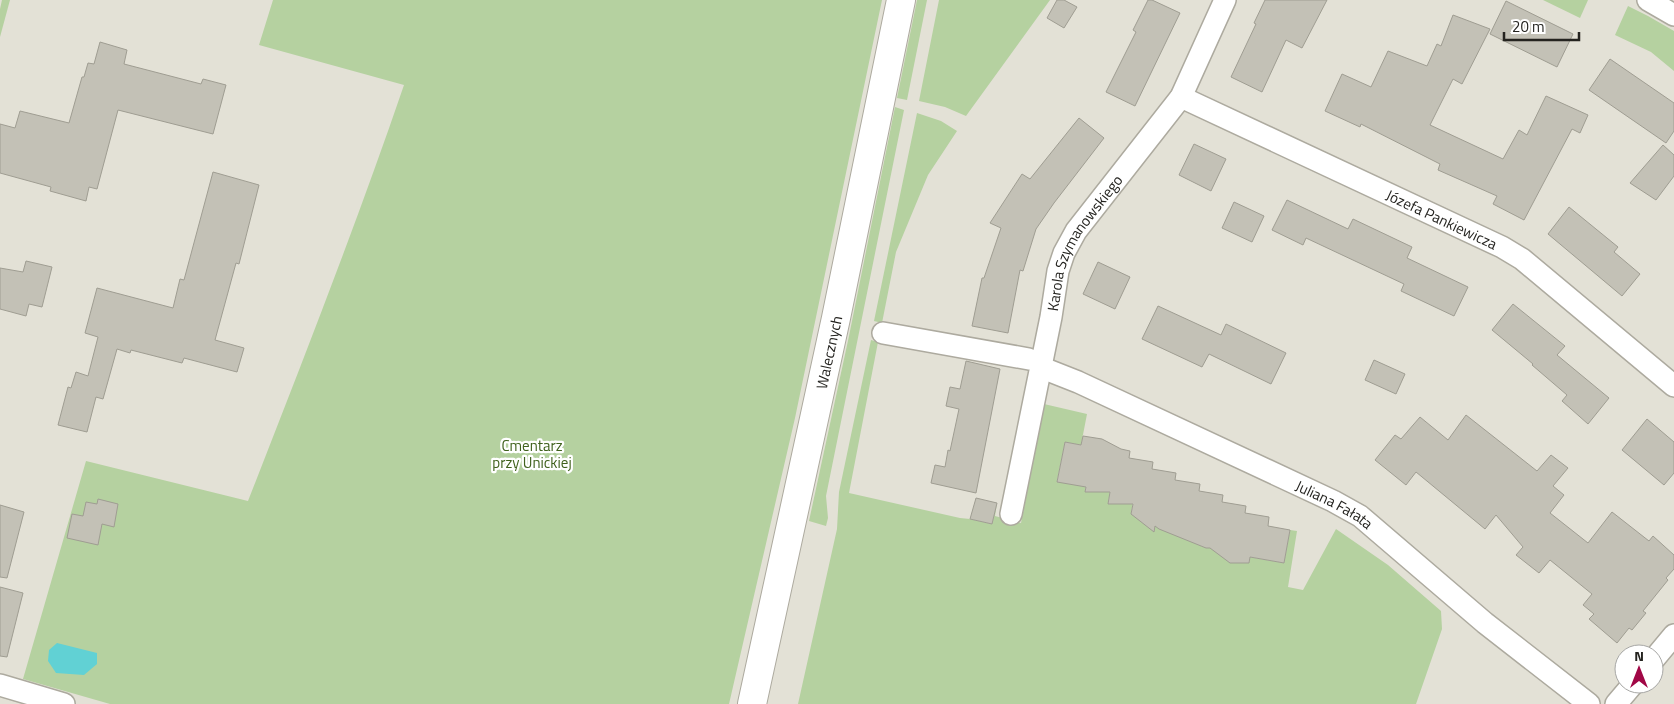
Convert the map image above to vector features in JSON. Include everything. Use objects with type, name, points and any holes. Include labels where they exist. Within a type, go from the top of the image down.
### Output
[{"type":"street","name":"Walecznych","points":[[752,704],[840,299],[901,0]]},
{"type":"street","name":"Karola Szymanowskiego","points":[[1011,514],[1035,363],[1051,317],[1058,271],[1064,253],[1076,231],[1180,97],[1225,0]]},
{"type":"street","name":"Józefa Pankiewicza","points":[[1180,97],[1502,247],[1522,259],[1674,386]]},
{"type":"street","name":"Juliana Fałata","points":[[883,333],[1035,363],[1333,501],[1360,516],[1485,623],[1589,704]]},
{"type":"street","points":[[1664,647],[1674,635]]},
{"type":"street","points":[[0,685],[64,704]]},
{"type":"street","points":[[1616,704],[1624,694]]},
{"type":"green space","points":[[2,0],[10,0],[0,37],[0,9]]},
{"type":"green space","name":"Cmentarz przy Unickiej","points":[[273,0],[882,0],[795,418],[729,704],[110,704],[23,679],[86,461],[248,501],[348,242],[404,85],[259,45]]},
{"type":"green space","points":[[917,0],[927,0],[907,100],[897,98]]},
{"type":"green space","points":[[939,0],[1050,0],[966,116],[945,107],[919,101]]},
{"type":"green space","points":[[1543,0],[1588,0],[1580,18]]},
{"type":"green space","points":[[1628,6],[1674,31],[1674,71],[1651,52],[1615,35]]},
{"type":"green space","points":[[895,107],[904,110],[826,496],[828,518],[826,526],[809,521],[849,336]]},
{"type":"green space","points":[[917,113],[941,121],[957,131],[928,175],[896,252],[882,323],[874,321]]},
{"type":"green space","points":[[871,340],[878,342],[849,493],[992,524],[997,503],[995,516],[1021,523],[1044,404],[1087,414],[1081,445],[1065,442],[1057,481],[1087,479],[1085,492],[1110,491],[1108,504],[1133,501],[1131,514],[1203,535],[1201,548],[1204,535],[1249,563],[1250,557],[1284,563],[1290,530],[1297,531],[1288,587],[1303,590],[1336,529],[1388,565],[1441,611],[1442,629],[1416,704],[798,704],[837,529],[839,492]]},
{"type":"water","points":[[57,643],[97,653],[97,664],[84,675],[56,673],[48,661],[49,650]]},
{"type":"building","points":[[1057,0],[1064,0],[1077,7],[1064,28],[1047,18]]},
{"type":"building","points":[[1148,0],[1152,0],[1180,13],[1135,106],[1106,92],[1136,32],[1133,30]]},
{"type":"building","points":[[1265,0],[1327,0],[1302,48],[1286,40],[1262,92],[1231,77]]},
{"type":"building","points":[[1506,1],[1573,34],[1557,67],[1490,34]]},
{"type":"building","points":[[1453,15],[1490,29],[1462,84],[1453,79],[1430,125],[1503,159],[1519,130],[1527,135],[1546,96],[1588,115],[1580,133],[1572,129],[1524,220],[1493,204],[1497,196],[1438,170],[1440,164],[1361,124],[1360,127],[1325,111],[1342,74],[1371,87],[1388,51],[1427,66],[1437,44],[1441,46]]},
{"type":"building","points":[[100,42],[127,50],[124,64],[201,84],[203,79],[226,85],[213,134],[118,110],[97,189],[89,187],[86,201],[50,191],[51,187],[0,173],[0,124],[15,128],[20,111],[69,123],[82,77],[84,77],[88,63],[94,64]]},
{"type":"building","points":[[1610,59],[1674,103],[1674,131],[1666,143],[1589,90]]},
{"type":"building","points":[[1079,118],[1104,138],[1036,229],[1023,271],[1020,270],[1008,333],[972,326],[982,278],[984,278],[1001,228],[990,223],[1022,174],[1030,179]]},
{"type":"building","points":[[1194,144],[1226,159],[1211,191],[1179,175]]},
{"type":"building","points":[[1663,145],[1674,155],[1674,176],[1656,200],[1630,183]]},
{"type":"building","points":[[213,172],[259,185],[239,264],[236,263],[215,340],[244,348],[237,372],[184,358],[182,363],[131,350],[130,353],[117,349],[103,399],[96,397],[87,432],[58,425],[68,387],[71,388],[76,372],[88,376],[98,337],[85,333],[97,288],[173,308],[180,279],[184,280]]},
{"type":"building","points":[[1287,200],[1348,229],[1353,219],[1412,247],[1407,258],[1468,287],[1454,316],[1401,291],[1404,284],[1306,238],[1303,245],[1272,230]]},
{"type":"building","points":[[1234,202],[1264,216],[1252,242],[1222,228]]},
{"type":"building","points":[[1569,207],[1618,247],[1614,252],[1640,274],[1622,296],[1548,234]]},
{"type":"building","points":[[26,261],[52,267],[42,307],[29,304],[26,316],[0,309],[0,268],[23,272]]},
{"type":"building","points":[[1098,262],[1130,277],[1115,309],[1083,294]]},
{"type":"building","points":[[1513,304],[1565,346],[1557,355],[1609,398],[1588,424],[1562,401],[1567,395],[1492,330]]},
{"type":"building","points":[[1158,306],[1221,335],[1226,324],[1286,353],[1271,384],[1209,354],[1202,367],[1142,339]]},
{"type":"building","points":[[1374,360],[1405,374],[1396,394],[1365,380]]},
{"type":"building","points":[[966,361],[1000,369],[976,493],[931,483],[935,465],[945,467],[948,450],[950,451],[959,409],[946,406],[950,387],[960,389]]},
{"type":"building","points":[[1466,415],[1537,471],[1551,455],[1568,468],[1553,486],[1564,495],[1550,513],[1588,543],[1612,512],[1649,541],[1653,536],[1674,555],[1674,569],[1666,578],[1668,580],[1643,611],[1646,613],[1632,630],[1629,628],[1617,643],[1589,619],[1594,614],[1583,605],[1592,594],[1550,560],[1539,573],[1516,555],[1523,547],[1496,515],[1485,529],[1416,472],[1406,485],[1375,460],[1395,435],[1401,439],[1420,417],[1448,440]]},
{"type":"building","points":[[1647,419],[1674,442],[1674,473],[1664,485],[1622,450]]},
{"type":"building","points":[[1083,436],[1102,439],[1121,449],[1130,451],[1129,458],[1153,462],[1152,469],[1176,473],[1175,480],[1200,484],[1199,491],[1223,495],[1222,502],[1246,506],[1245,513],[1269,517],[1268,526],[1290,530],[1284,563],[1250,557],[1249,563],[1230,563],[1210,548],[1155,526],[1154,532],[1131,514],[1133,504],[1108,504],[1110,492],[1085,492],[1086,487],[1057,482],[1065,442],[1081,445]]},
{"type":"building","points":[[976,498],[997,503],[992,524],[970,519]]},
{"type":"building","points":[[98,499],[118,504],[114,527],[102,524],[98,545],[67,538],[72,514],[83,516],[86,502],[97,504]]},
{"type":"building","points":[[0,505],[24,512],[7,578],[0,577]]},
{"type":"building","points":[[0,587],[23,593],[7,657],[0,656]]}]
